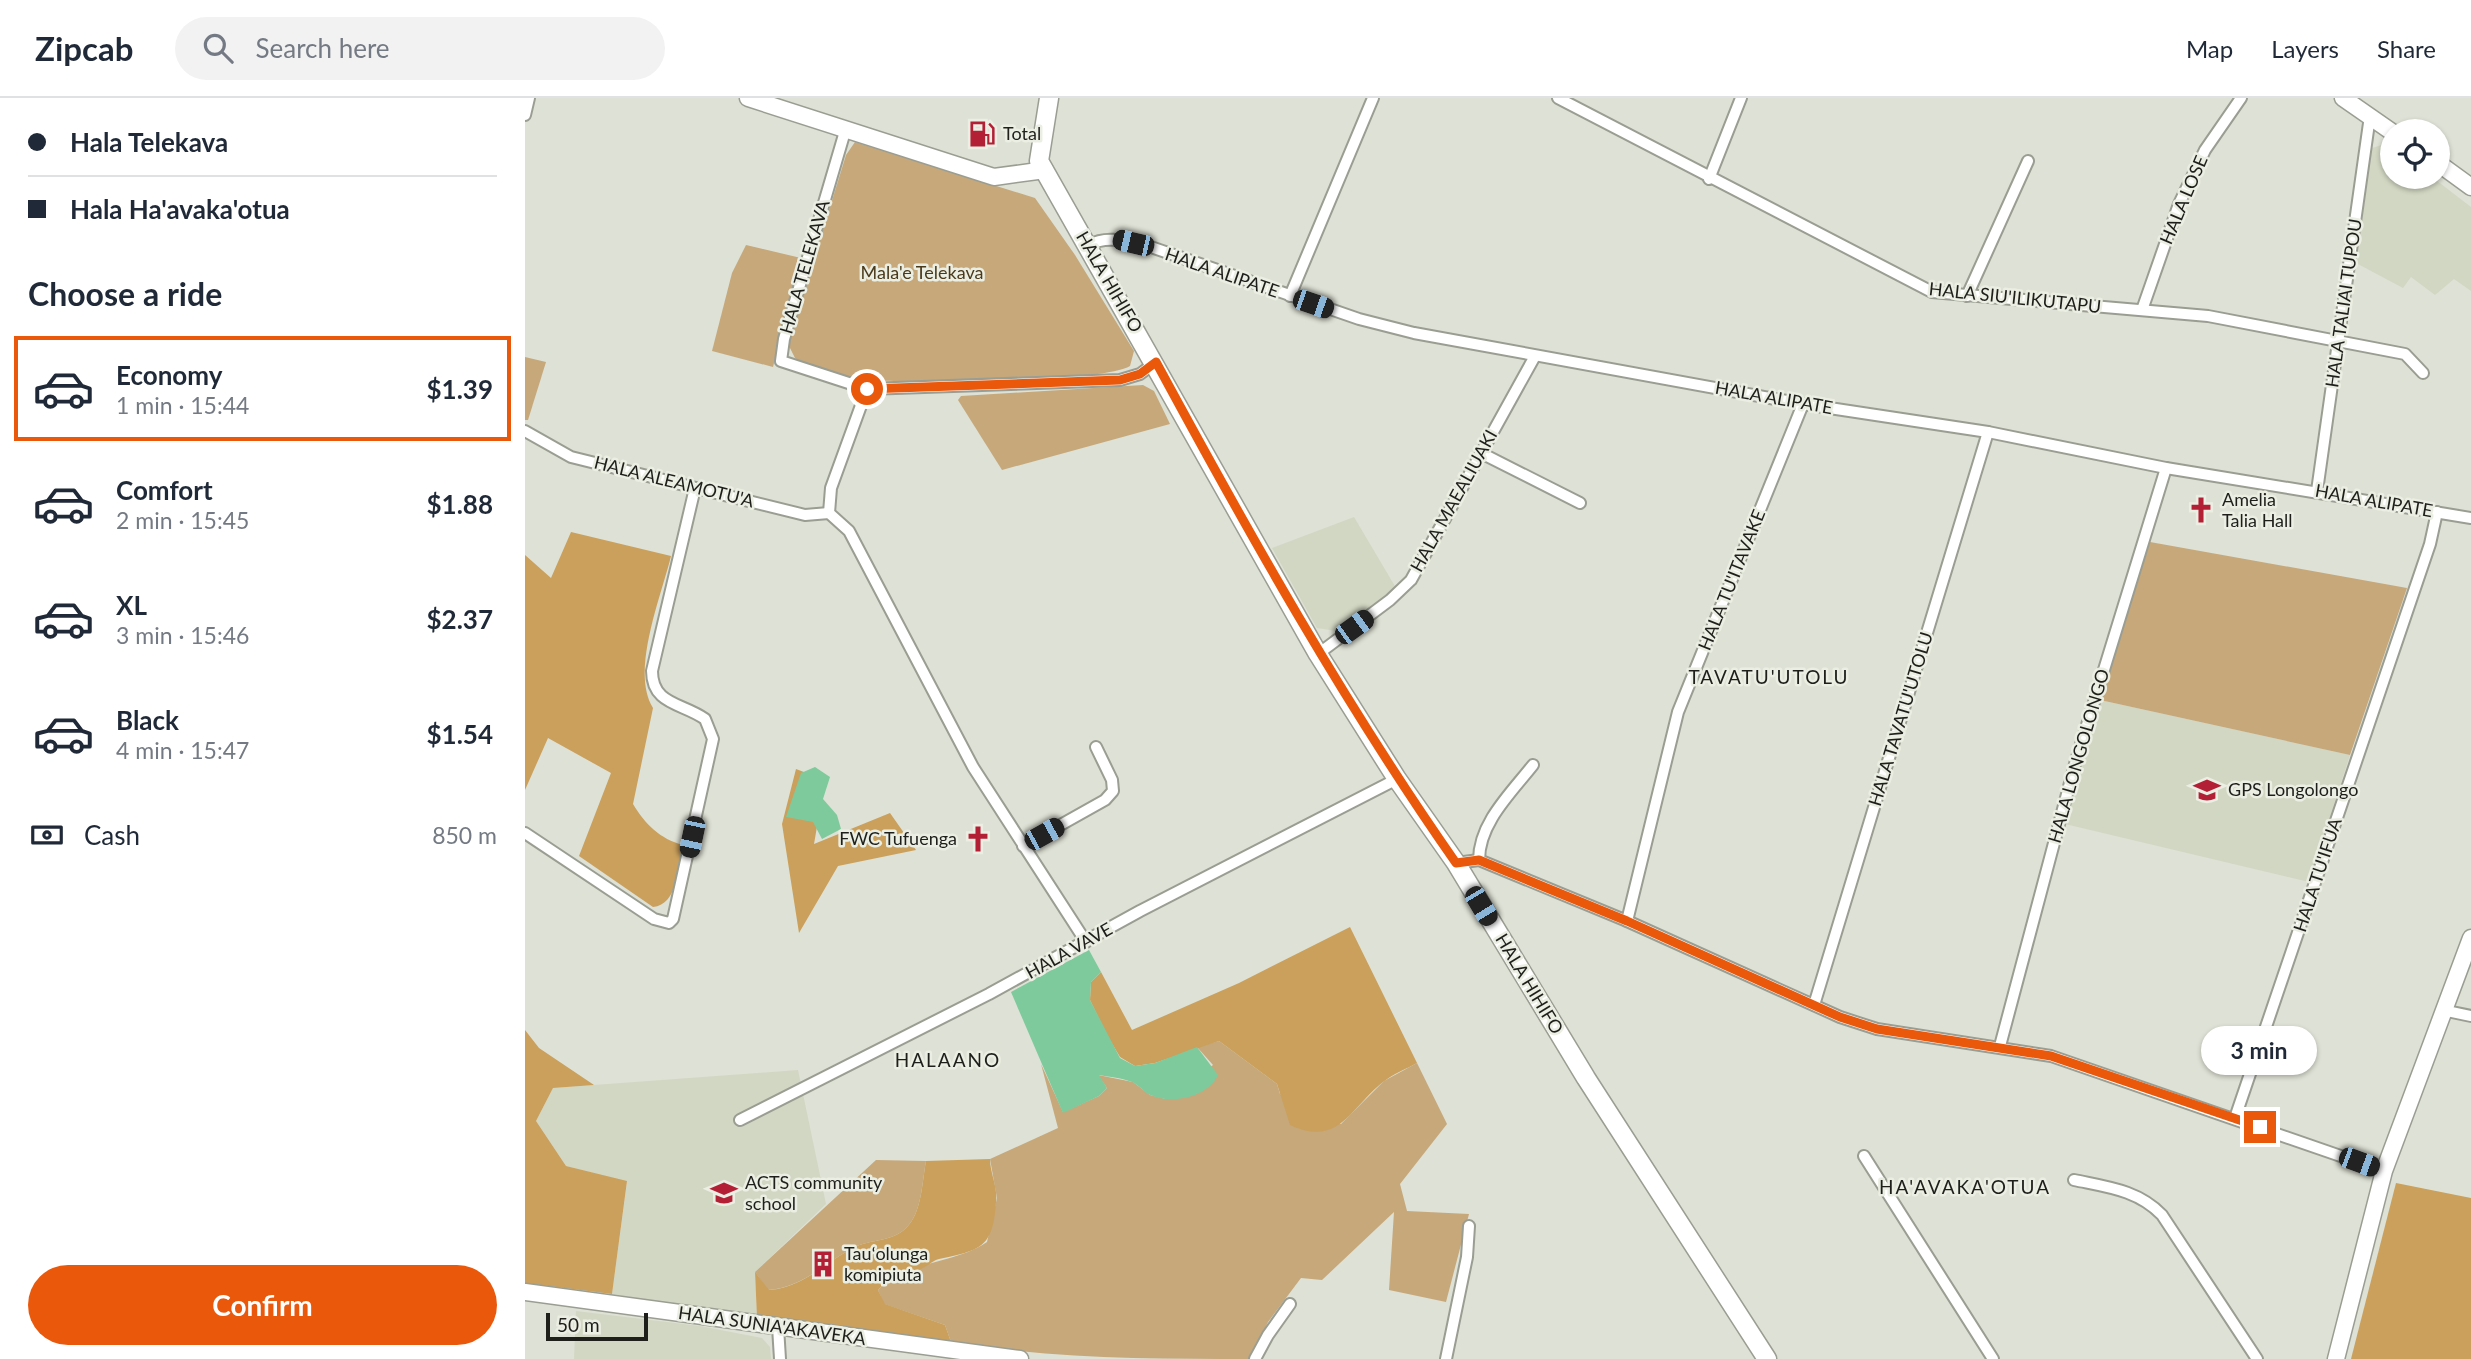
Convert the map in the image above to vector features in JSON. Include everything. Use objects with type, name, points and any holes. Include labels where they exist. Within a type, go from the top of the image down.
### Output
[{"type":"main road","points":[[1045,170],[1039,161],[1039,150],[1049,98]]},
{"type":"main road","name":"HALA HIHIFO","points":[[1045,170],[1156,362],[1318,654],[1397,779],[1456,863],[1586,1078],[1767,1359]]},
{"type":"street","points":[[525,115],[529,98]]},
{"type":"street","points":[[748,98],[994,177],[1045,170]]},
{"type":"street","points":[[1290,296],[1373,98]]},
{"type":"street","name":"HALA SIU'ILIKUTAPU","points":[[1558,98],[1917,287],[1932,292],[2208,316],[2340,339],[2405,354],[2423,373]]},
{"type":"street","points":[[1709,179],[1741,98]]},
{"type":"street","name":"HALA LOSE","points":[[2142,310],[2179,204],[2205,150],[2241,98]]},
{"type":"street","points":[[2343,98],[2380,123]]},
{"type":"street","name":"HALA TALIAI TUPOU","points":[[2317,491],[2370,116]]},
{"type":"street","name":"HALA TELEKAVA","points":[[846,128],[787,327],[781,361],[867,389],[1120,380],[1140,374],[1156,362]]},
{"type":"street","points":[[1967,296],[2028,161]]},
{"type":"street","points":[[2450,172],[2471,187]]},
{"type":"street","name":"HALA ALIPATE","points":[[1089,245],[1099,240],[1115,239],[1151,247],[1290,296],[1403,330],[1803,404],[1988,432],[2166,468],[2471,518]]},
{"type":"street","name":"HALA MAEALIUAKI","points":[[1318,654],[1390,600],[1411,580],[1535,356]]},
{"type":"street","points":[[867,389],[831,488],[829,513],[849,531],[973,767],[1086,943]]},
{"type":"street","name":"HALA TU'ITAVAKE","points":[[1627,921],[1678,712],[1803,404]]},
{"type":"street","name":"HALA ALEAMOTU'A","points":[[525,430],[571,457],[805,515],[829,513]]},
{"type":"street","name":"HALA TAVATU'UTOLU","points":[[1814,1005],[1988,432]]},
{"type":"street","points":[[1481,453],[1580,503]]},
{"type":"street","name":"HALA LONGOLONGO","points":[[2000,1046],[2075,764],[2166,468]]},
{"type":"street","points":[[525,833],[654,919],[669,923],[677,911],[713,739],[705,719],[668,703],[654,688],[652,681],[695,488]]},
{"type":"street","name":"HALA TU'IFUA","points":[[2235,1118],[2430,544],[2437,512]]},
{"type":"street","points":[[1023,846],[1105,800],[1113,791],[1112,780],[1096,747]]},
{"type":"street","points":[[1479,860],[1479,844],[1492,817],[1533,765]]},
{"type":"street","name":"HALA VAVE","points":[[740,1120],[1086,943],[1140,911],[1397,779]]},
{"type":"street","points":[[1456,863],[1479,860],[1627,921],[1814,1005],[1877,1029],[2051,1056],[2384,1171]]},
{"type":"street","points":[[2336,1359],[2384,1171],[2471,937]]},
{"type":"street","points":[[2442,1010],[2471,1016]]},
{"type":"street","points":[[1864,1156],[1993,1359]]},
{"type":"street","points":[[2074,1181],[2125,1191],[2148,1200],[2162,1215],[2257,1359]]},
{"type":"street","points":[[1446,1359],[1467,1257],[1469,1226]]},
{"type":"street","name":"HALA SUNIA'AKAVEKA","points":[[525,1292],[1020,1359]]},
{"type":"street","points":[[1255,1359],[1290,1304]]},
{"type":"street","points":[[778,1327],[780,1359]]},
{"type":"shaded area","points":[[2380,146],[2380,189],[2448,189],[2471,207],[2471,291],[2454,279],[2435,295],[2411,277],[2403,288],[2356,263],[2372,148]]},
{"type":"shaded area","points":[[1354,517],[1399,593],[1336,631],[1317,628],[1272,548]]},
{"type":"shaded area","points":[[571,532],[671,556],[646,655],[647,693],[653,708],[633,804],[654,830],[683,845],[672,892],[661,905],[653,907],[579,856],[611,773],[548,738],[525,790],[525,555],[551,578]]},
{"type":"shaded area","name":"GPS Longolongo","points":[[2100,700],[2350,755],[2309,882],[2065,824]]},
{"type":"shaded area","points":[[815,767],[830,777],[823,799],[837,815],[841,829],[822,839],[813,822],[786,817],[801,773]]},
{"type":"shaded area","points":[[796,769],[825,780],[814,844],[890,813],[916,850],[838,866],[799,933],[782,824]]},
{"type":"shaded area","points":[[1350,927],[1417,1063],[1383,1082],[1343,1122],[1321,1132],[1307,1131],[1290,1125],[1277,1084],[1219,1041],[1155,1063],[1135,1066],[1120,1057],[1090,1000],[1091,982],[1101,972],[1132,1030],[1239,983]]},
{"type":"shaded area","points":[[1089,950],[1101,972],[1091,982],[1090,1000],[1120,1058],[1135,1066],[1155,1063],[1197,1047],[1218,1075],[1213,1083],[1198,1094],[1168,1099],[1150,1095],[1135,1083],[1099,1075],[1107,1088],[1099,1096],[1063,1113],[1011,992]]},
{"type":"shaded area","points":[[525,1030],[539,1048],[594,1085],[553,1088],[536,1121],[566,1166],[627,1181],[612,1294],[525,1283]]},
{"type":"shaded area","name":"ACTS community school","points":[[798,1070],[826,1204],[755,1272],[757,1318],[612,1294],[627,1182],[566,1166],[536,1121],[553,1088]]},
{"type":"shaded area","points":[[990,1159],[996,1196],[994,1218],[992,1229],[982,1245],[896,1277],[878,1290],[885,1304],[945,1325],[951,1342],[757,1318],[755,1272],[769,1290],[793,1285],[855,1247],[894,1236],[906,1228],[915,1214],[926,1161]]},
{"type":"shaded area","points":[[2396,1183],[2471,1198],[2471,1359],[2351,1359]]},
{"type":"shaded area","points":[[576,1311],[700,1326],[762,1338],[770,1347],[771,1359],[574,1359]]},
{"type":"green space","name":"Mala'e Telekava","points":[[855,142],[1035,198],[1075,255],[1134,351],[1130,366],[1112,372],[1045,379],[888,381],[839,375],[795,358],[788,344],[846,155]]},
{"type":"green space","points":[[746,245],[801,258],[773,367],[712,351],[732,273]]},
{"type":"green space","points":[[525,357],[546,362],[528,420],[525,420]]},
{"type":"green space","points":[[1143,385],[1154,391],[1170,424],[1002,470],[958,400],[961,396]]},
{"type":"green space","points":[[2150,542],[2407,588],[2350,755],[2100,700]]},
{"type":"green space","points":[[1219,1041],[1277,1084],[1280,1094],[1341,1124],[1384,1081],[1417,1063],[1447,1124],[1400,1184],[1407,1211],[1469,1214],[1446,1302],[1389,1290],[1394,1212],[1322,1280],[1301,1278],[1268,1322],[1251,1359],[1063,1355],[988,1348],[951,1342],[945,1325],[884,1304],[878,1290],[889,1280],[916,1268],[960,1255],[987,1242],[997,1198],[990,1159],[1058,1128],[1041,1064],[1063,1112],[1099,1096],[1107,1088],[1098,1075],[1133,1082],[1150,1095],[1166,1099],[1213,1065],[1197,1047]]},
{"type":"green space","points":[[876,1160],[926,1161],[921,1197],[911,1222],[900,1233],[861,1244],[792,1285],[768,1290],[755,1272]]},
{"type":"place","name":"Total","points":[[982,134]]},
{"type":"place","name":"Amelia Talia Hall","points":[[2201,510]]},
{"type":"place","name":"GPS Longolongo","points":[[2207,790]]},
{"type":"place","name":"FWC Tufuenga","points":[[978,839]]},
{"type":"place","name":"ACTS community school","points":[[724,1193]]},
{"type":"place","name":"Tauʻolunga komipiuta","points":[[823,1264]]},
{"type":"district","name":"TAVATU'UTOLU","points":[[1769,677]]},
{"type":"district","name":"HALAANO","points":[[948,1060]]},
{"type":"district","name":"HA'AVAKA'OTUA","points":[[1965,1187]]},
{"type":"route","points":[[867,389],[1120,380],[1140,374],[1156,362],[1318,654],[1397,779],[1456,863],[1479,860],[1627,921],[1840,1017],[1877,1029],[2051,1056],[2260,1127]]}]
